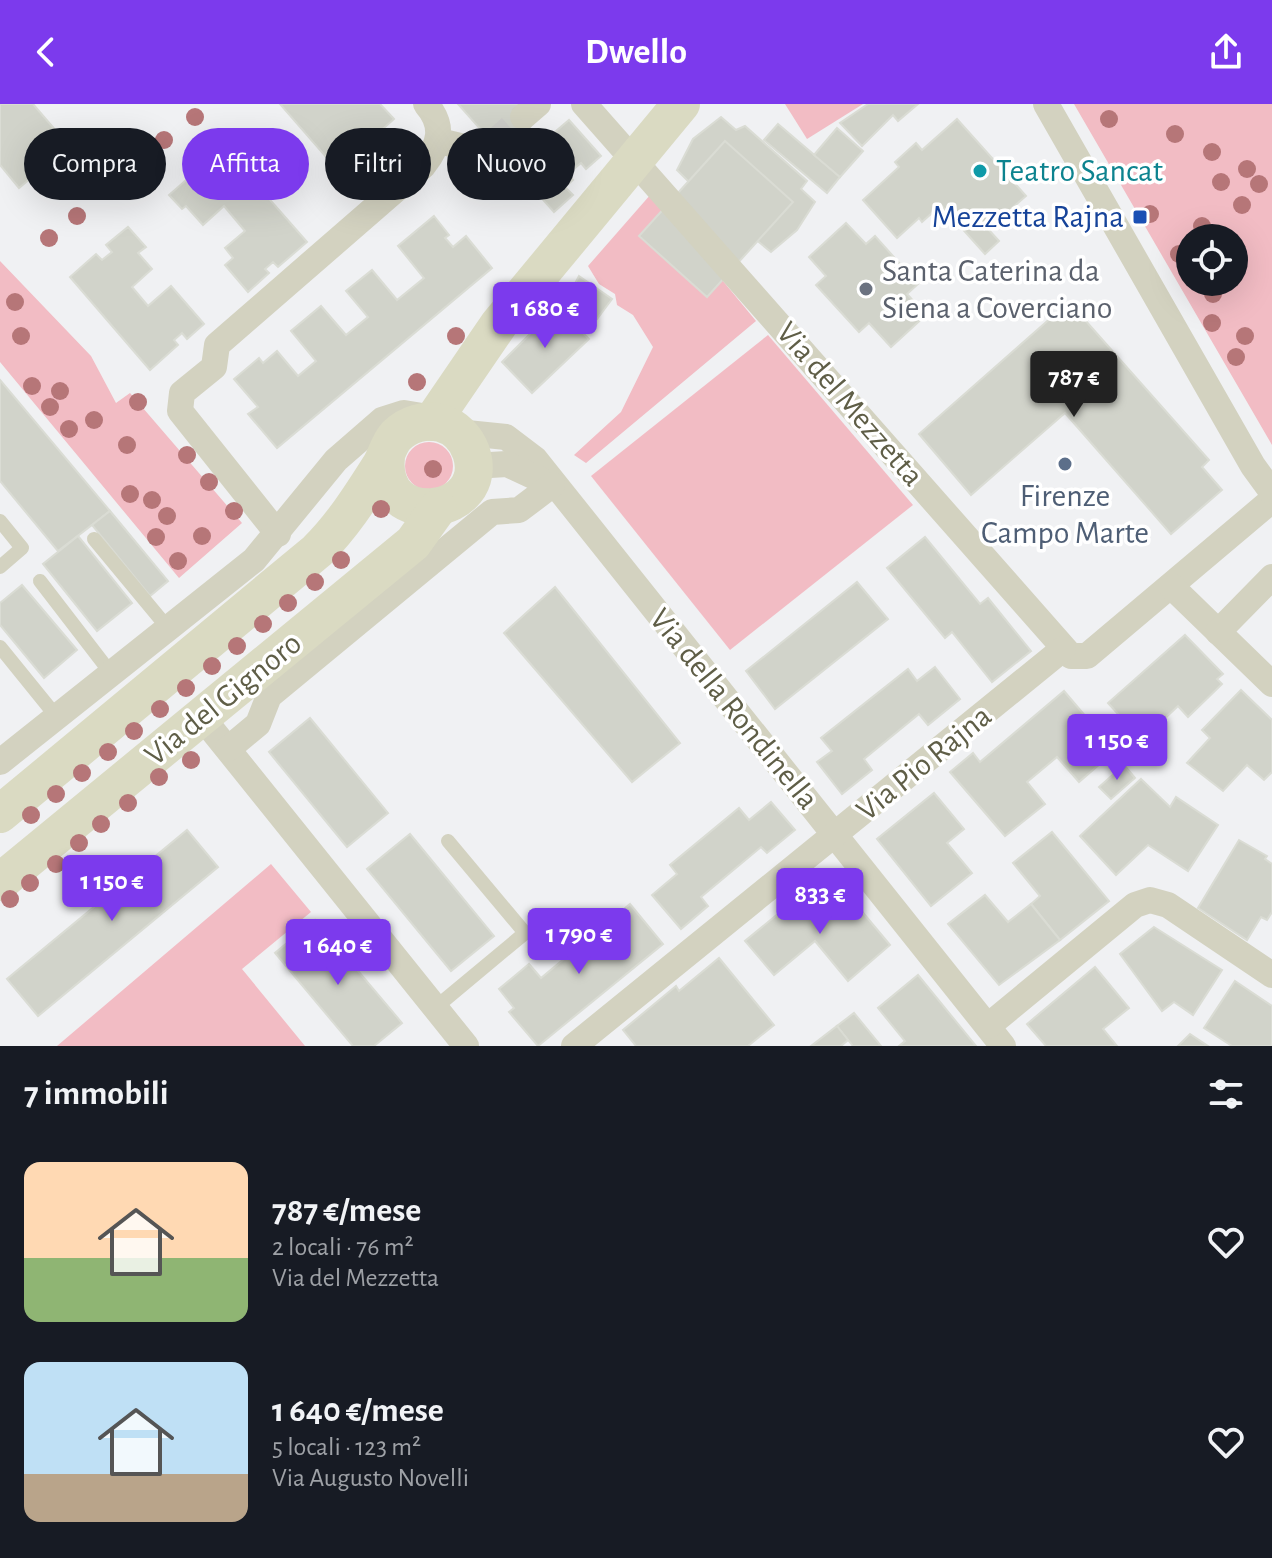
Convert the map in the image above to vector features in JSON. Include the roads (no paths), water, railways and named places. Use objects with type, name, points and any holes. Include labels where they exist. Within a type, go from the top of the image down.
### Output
[{"type":"main road","points":[[473,466],[468,444],[445,427],[499,324],[681,104]]},
{"type":"main road","name":"Via del Gignoro","points":[[0,814],[317,551],[348,517],[393,441],[404,430],[445,427]]},
{"type":"main road","points":[[386,457],[388,481],[399,497],[418,507],[438,508]]},
{"type":"main road","name":"Via del Gignoro","points":[[0,882],[413,543],[438,508],[462,494],[473,466]]},
{"type":"street","points":[[278,534],[180,411],[182,393],[214,367],[217,345],[423,166],[439,141],[439,127],[426,104]]},
{"type":"street","name":"Via del Mezzetta","points":[[584,104],[636,159],[1063,649]]},
{"type":"street","points":[[1046,104],[1253,466],[1272,492]]},
{"type":"street","points":[[439,141],[447,143]]},
{"type":"street","points":[[0,762],[254,560],[336,460],[382,420],[404,413],[420,414],[445,427]]},
{"type":"street","name":"Via della Rondinella","points":[[445,427],[481,431],[513,440],[535,459],[552,485],[996,1036]]},
{"type":"street","name":"Via della Rondinella","points":[[473,466],[507,464],[552,485]]},
{"type":"street","name":"Via del Gignoro","points":[[228,749],[258,724],[269,696],[492,512],[519,510],[552,485]]},
{"type":"street","points":[[1063,649],[1074,657],[1087,656],[1272,500]]},
{"type":"street","points":[[1218,632],[1272,577]]},
{"type":"street","points":[[1171,586],[1272,684]]},
{"type":"street","name":"Via Pio Rajna","points":[[574,1046],[1063,649]]},
{"type":"street","points":[[201,716],[466,1046]]},
{"type":"street","points":[[996,1036],[1135,905],[1150,900],[1168,905],[1272,975]]},
{"type":"lane","points":[[0,521],[22,548],[0,567]]},
{"type":"lane","points":[[94,539],[167,627]]},
{"type":"lane","points":[[40,581],[110,672]]},
{"type":"lane","points":[[0,647],[56,716]]},
{"type":"lane","points":[[435,1008],[525,933],[448,841]]},
{"type":"tunnel","points":[[510,128],[523,117]]},
{"type":"place","name":"Teatro Sancat","points":[[980,171]]},
{"type":"place","name":"Mezzetta Rajna","points":[[1140,217]]},
{"type":"place","name":"Santa Caterina da Siena a Coverciano","points":[[866,289]]},
{"type":"place","name":"Firenze Campo Marte","points":[[1065,464]]}]
